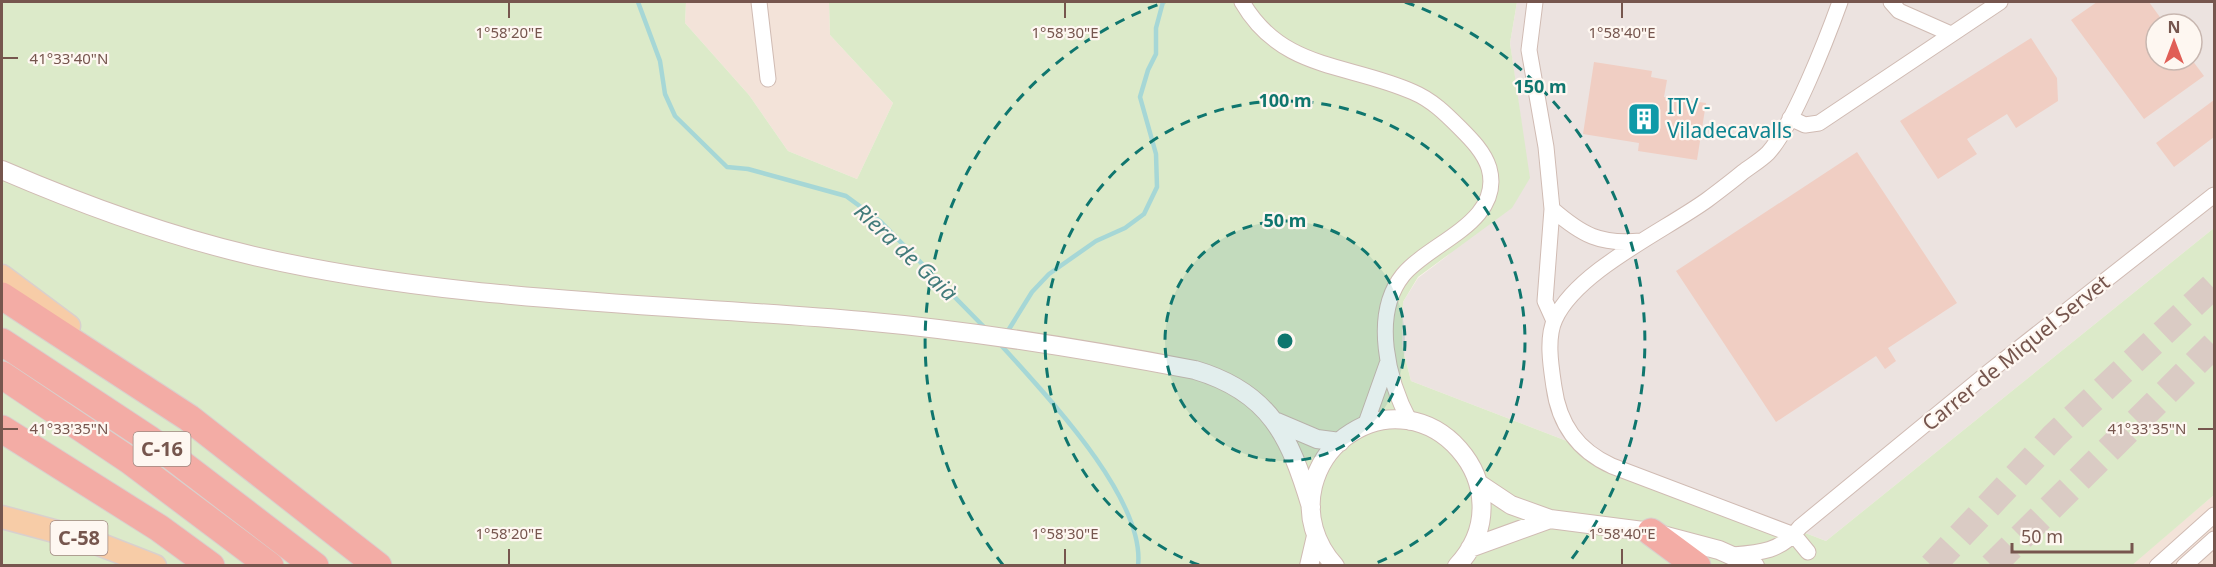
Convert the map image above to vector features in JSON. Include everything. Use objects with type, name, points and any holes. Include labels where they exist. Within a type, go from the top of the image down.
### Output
[{"type":"highway","points":[[2,296],[189,418],[378,566]]},
{"type":"highway","name":"C-16","points":[[2,342],[149,439],[315,566]]},
{"type":"highway","name":"C-16","points":[[2,375],[187,501],[270,566]]},
{"type":"highway","points":[[2,383],[35,397]]},
{"type":"highway","points":[[2,429],[159,528],[211,566]]},
{"type":"highway","points":[[1651,532],[1697,566]]},
{"type":"main road","points":[[2,276],[189,418]]},
{"type":"main road","name":"C-58","points":[[2,517],[91,541],[155,566]]},
{"type":"street","points":[[759,2],[768,79]]},
{"type":"street","points":[[1242,2],[1271,39],[1285,49],[1305,58],[1406,89],[1434,104],[1470,138],[1489,168],[1488,197],[1478,215],[1411,266],[1395,289],[1388,312],[1388,361],[1397,396],[1410,422]]},
{"type":"street","points":[[1535,2],[1529,50],[1546,147],[1552,209],[1545,301],[1554,321]]},
{"type":"street","points":[[1794,535],[1612,466],[1586,451],[1564,425],[1556,405],[1550,357],[1554,321],[1565,302],[1581,286],[1707,200],[1768,153],[1790,118],[1840,2]]},
{"type":"street","points":[[1891,2],[1899,11],[1951,34]]},
{"type":"street","points":[[1790,118],[1805,125],[1819,123],[2000,2]]},
{"type":"street","points":[[2,170],[108,212],[249,255],[353,275],[468,291],[865,321],[1004,337],[1176,367],[1231,382],[1248,394],[1277,422],[1299,469],[1311,507],[1316,536],[1335,566]]},
{"type":"street","name":"Carrer de Miquel Servet","points":[[1731,555],[1768,551],[1783,544],[1990,370],[2214,195]]},
{"type":"street","points":[[1552,209],[1573,227],[1595,239],[1617,243],[1644,241]]},
{"type":"street","points":[[1365,426],[1388,361]]},
{"type":"street","points":[[1311,507],[1318,471],[1340,442],[1365,426],[1386,421],[1410,422],[1435,430],[1453,442],[1467,457],[1478,483],[1481,516],[1470,548],[1457,566]]},
{"type":"street","points":[[1277,422],[1317,439],[1340,442]]},
{"type":"street","points":[[1478,483],[1511,505],[1550,519],[1651,532],[1731,555],[1755,566]]},
{"type":"street","name":"Carrer de Miquel Servet","points":[[1809,559],[1811,529],[1820,513]]},
{"type":"street","points":[[2157,566],[2214,515]]},
{"type":"street","points":[[1470,548],[1550,519]]},
{"type":"street","name":"Carrer de Miquel Servet","points":[[1794,535],[1809,559]]},
{"type":"street","points":[[1309,566],[1316,536]]},
{"type":"street","points":[[2184,566],[2211,547],[2190,536]]},
{"type":"shaded area","points":[[686,2],[829,2],[830,35],[893,103],[857,179],[788,151],[749,95],[685,23]]},
{"type":"shaded area","points":[[1517,2],[2214,2],[2214,228],[1826,541],[1411,381],[1402,345],[1403,302],[1418,278],[1447,256],[1529,178],[1510,43]]},
{"type":"shaded area","points":[[2214,495],[2214,565],[2131,565]]},
{"type":"green space","points":[[2,2],[686,2],[685,23],[749,95],[788,151],[857,179],[893,103],[830,35],[829,2],[1517,2],[1510,43],[1530,178],[1512,208],[1418,277],[1403,302],[1402,345],[1411,381],[1826,541],[2214,228],[2214,495],[2131,566],[2,565]]},
{"type":"building","points":[[2097,2],[2149,2],[2156,12],[2144,12],[2144,72],[2201,72],[2204,76],[2144,119],[2071,20]]},
{"type":"building","points":[[2031,38],[2057,78],[2058,101],[2016,128],[2007,114],[1967,139],[1977,154],[1938,179],[1900,121]]},
{"type":"building","name":"ITV - Viladecavalls","points":[[1594,62],[1652,71],[1651,77],[1667,80],[1664,97],[1706,103],[1697,160],[1638,151],[1639,143],[1583,134]]},
{"type":"building","points":[[2214,100],[2214,137],[2174,167],[2156,143]]},
{"type":"building","points":[[1857,152],[1957,303],[1888,348],[1896,361],[1885,369],[1876,356],[1776,422],[1676,271]]},
{"type":"waterway","name":"Riera de Gaià","points":[[638,2],[660,61],[665,94],[675,116],[727,167],[748,169],[846,196],[880,221],[986,329]]},
{"type":"waterway","points":[[1006,334],[1032,292],[1049,274],[1096,241],[1125,228],[1144,214],[1157,187],[1156,154],[1140,97],[1148,70],[1156,54],[1156,28],[1163,2]]},
{"type":"waterway","name":"Riera de Gaià","points":[[1000,344],[1065,417],[1109,479],[1126,509],[1136,539],[1138,566]]},
{"type":"tunnel","points":[[1932,566],[2054,436],[2214,285]]},
{"type":"tunnel","points":[[1992,566],[2214,345]]},
{"type":"place","name":"ITV - Viladecavalls","points":[[1644,119]]}]
